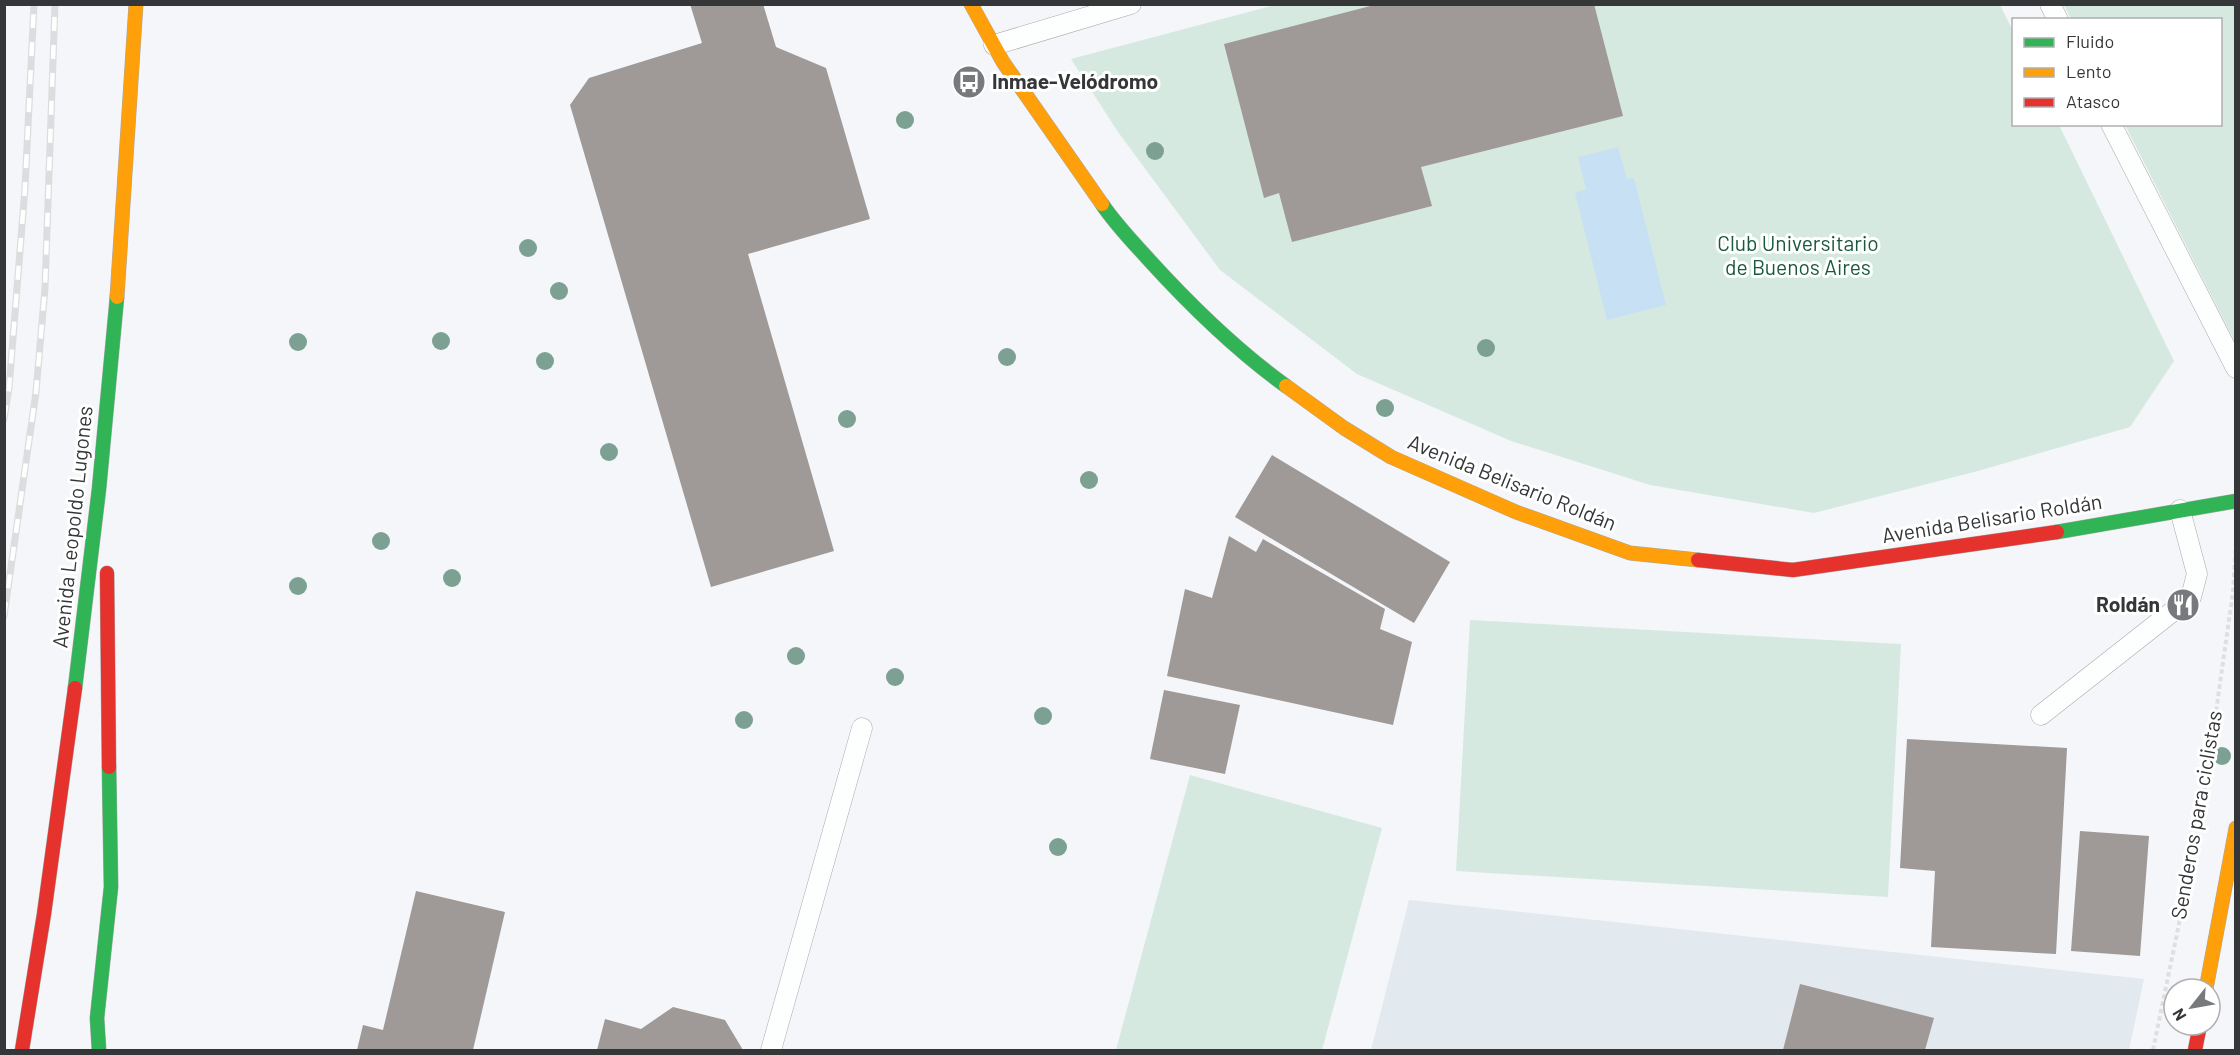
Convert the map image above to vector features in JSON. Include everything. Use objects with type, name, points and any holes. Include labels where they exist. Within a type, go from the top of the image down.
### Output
[{"type":"main road","name":"Avenida Leopoldo Lugones","points":[[22,1050],[81,652],[105,422],[131,116],[136,4]]},
{"type":"main road","name":"Avenida Belisario Roldán","points":[[971,4],[1003,62],[1029,102],[1113,220],[1186,301],[1251,361],[1344,428],[1391,457],[1516,512],[1630,553],[1793,570],[2021,538],[2235,501]]},
{"type":"main road","points":[[99,1050],[98,1018],[111,887],[105,422]]},
{"type":"main road","points":[[2208,977],[2235,828]]},
{"type":"lane","points":[[994,45],[1131,4]]},
{"type":"lane","points":[[2050,4],[2057,18]]},
{"type":"lane","points":[[2112,126],[2235,368]]},
{"type":"lane","points":[[2041,715],[2191,597],[2197,574],[2180,510]]},
{"type":"lane","points":[[771,1050],[862,728]]},
{"type":"path","name":"Senderos para ciclistas","points":[[2152,1050],[2201,817],[2233,592],[2235,543]]},
{"type":"shaded area","points":[[1409,900],[2144,979],[2129,1050],[1371,1050]]},
{"type":"green space","name":"Club Universitario de Buenos Aires","points":[[1275,5],[2000,5],[2012,29],[2012,126],[2059,126],[2174,361],[2130,427],[1978,471],[1814,513],[1650,485],[1511,441],[1357,374],[1220,270],[1118,132],[1071,59]]},
{"type":"green space","points":[[2064,5],[2235,5],[2235,342],[2126,126],[2222,126],[2222,18],[2070,18]]},
{"type":"green space","points":[[1470,620],[1901,644],[1888,897],[1456,871]]},
{"type":"green space","points":[[1190,775],[1382,828],[1322,1050],[1116,1050]]},
{"type":"water","points":[[1618,147],[1627,179],[1634,178],[1666,305],[1607,320],[1575,193],[1586,189],[1578,157]]},
{"type":"building","points":[[690,4],[763,4],[776,47],[826,68],[870,219],[748,254],[834,551],[711,587],[570,105],[589,78],[702,43]]},
{"type":"building","points":[[1378,4],[1594,4],[1623,116],[1421,167],[1432,206],[1292,242],[1279,193],[1264,198],[1224,44]]},
{"type":"building","points":[[1272,455],[1450,562],[1414,623],[1235,517]]},
{"type":"building","points":[[1229,536],[1256,552],[1263,539],[1385,609],[1380,629],[1412,642],[1393,725],[1167,676],[1185,589],[1212,598]]},
{"type":"building","points":[[1164,690],[1240,705],[1225,774],[1150,759]]},
{"type":"building","points":[[1907,739],[2067,748],[2056,954],[1931,947],[1935,871],[1900,868]]},
{"type":"building","points":[[2080,831],[2149,836],[2140,956],[2071,951]]},
{"type":"building","points":[[416,891],[505,912],[473,1050],[357,1050],[363,1025],[383,1030]]},
{"type":"building","points":[[1800,984],[1934,1018],[1925,1050],[1783,1050]]},
{"type":"building","points":[[673,1007],[725,1020],[743,1050],[597,1050],[605,1019],[641,1029]]},
{"type":"railway","points":[[4,419],[9,388],[25,188],[34,4]]},
{"type":"railway","points":[[4,616],[36,392],[45,288],[55,4]]},
{"type":"traffic: fast","points":[[1102,204],[1131,240],[1198,311],[1232,343],[1286,386]]},
{"type":"traffic: fast","points":[[75,688],[99,489],[117,297]]},
{"type":"traffic: fast","points":[[2057,532],[2236,501]]},
{"type":"traffic: fast","points":[[99,1050],[97,1018],[111,887],[109,767]]},
{"type":"traffic: slow","points":[[117,297],[136,4]]},
{"type":"traffic: slow","points":[[971,4],[1003,62],[1102,204]]},
{"type":"traffic: slow","points":[[1286,386],[1344,428],[1391,457],[1516,512],[1630,553],[1698,560]]},
{"type":"traffic: slow","points":[[2208,977],[2236,828]]},
{"type":"traffic: jam","points":[[1698,560],[1793,570],[2057,532]]},
{"type":"traffic: jam","points":[[107,573],[109,767]]},
{"type":"traffic: jam","points":[[22,1050],[44,914],[75,688]]},
{"type":"traffic: jam","points":[[2195,1050],[2198,1037]]},
{"type":"place","name":"Inmae-Velódromo","points":[[969,82]]},
{"type":"place","name":"Roldán","points":[[2183,605]]}]
